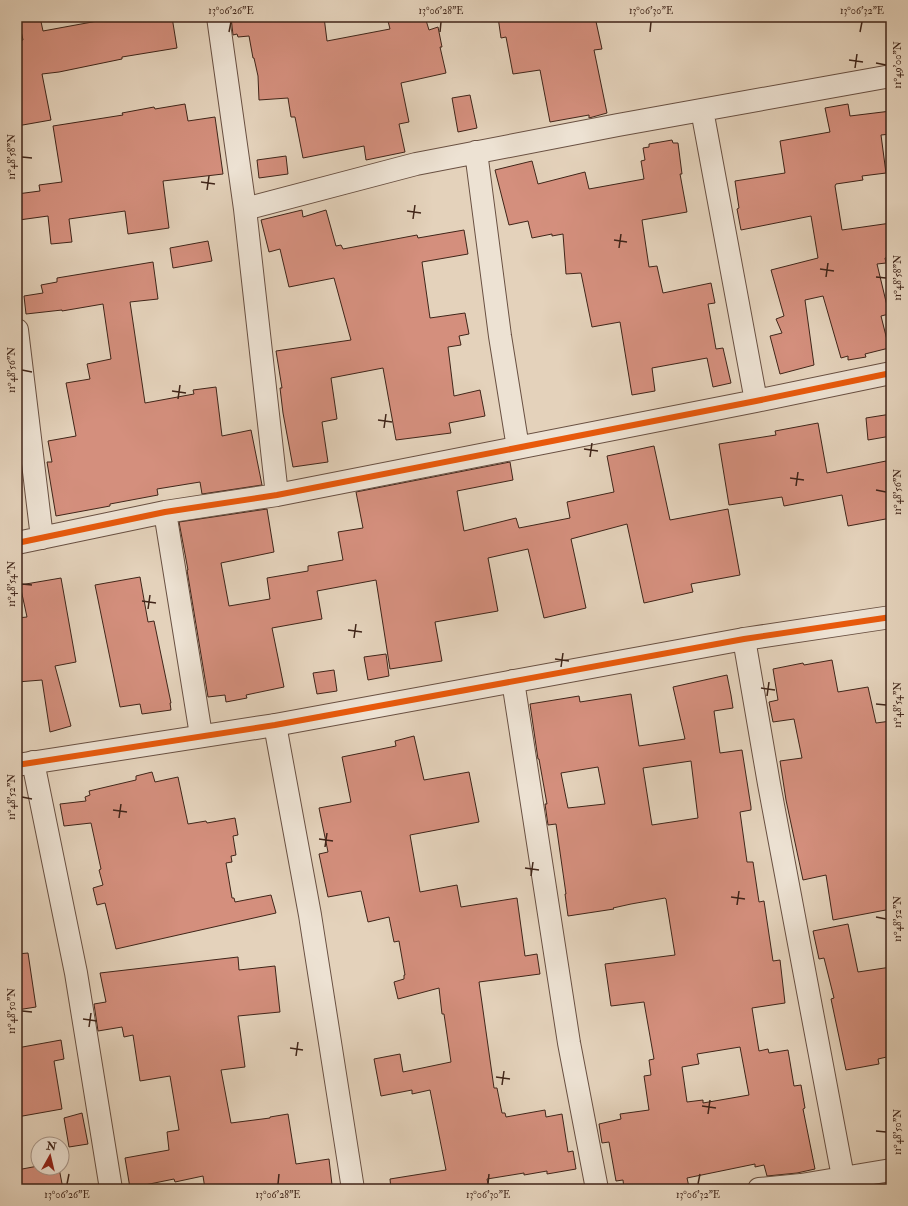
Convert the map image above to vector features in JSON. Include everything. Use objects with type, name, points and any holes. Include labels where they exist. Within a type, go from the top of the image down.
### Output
[{"type":"street","points":[[218,17],[245,209],[277,495]]},
{"type":"street","points":[[245,209],[416,164],[891,76]]},
{"type":"street","points":[[702,110],[756,402]]},
{"type":"street","points":[[476,152],[500,336],[518,448]]},
{"type":"street","points":[[17,330],[42,538]]},
{"type":"street","points":[[17,543],[166,512],[277,495],[756,402],[891,373]]},
{"type":"street","points":[[166,512],[201,735]]},
{"type":"street","points":[[111,1189],[76,973],[25,764],[201,735],[274,725],[744,639],[891,617]]},
{"type":"street","points":[[744,639],[769,784],[843,1177]]},
{"type":"street","points":[[513,681],[569,1043],[597,1189]]},
{"type":"street","points":[[274,725],[310,915],[352,1189]]},
{"type":"street","points":[[759,1189],[801,1185],[891,1170]]},
{"type":"building","points":[[18,17],[40,17],[43,31],[103,20],[103,17],[172,17],[177,48],[122,57],[122,59],[42,74],[51,120],[17,126],[17,41],[23,40]]},
{"type":"building","points":[[231,17],[324,17],[327,41],[390,29],[387,17],[425,17],[429,30],[438,27],[442,47],[440,47],[446,73],[401,83],[409,122],[399,124],[405,152],[366,160],[364,146],[303,158],[295,117],[291,117],[288,98],[259,100],[258,76],[249,36],[238,37],[237,34],[233,35]]},
{"type":"building","points":[[498,17],[595,17],[602,49],[594,50],[607,113],[589,118],[589,115],[550,122],[540,70],[513,74],[506,37],[501,38]]},
{"type":"building","points":[[470,95],[477,128],[458,132],[452,98]]},
{"type":"building","points":[[185,104],[188,121],[215,117],[223,174],[163,181],[169,228],[128,234],[125,211],[69,219],[72,242],[51,244],[48,216],[19,220],[17,194],[40,191],[39,185],[62,182],[53,126],[123,115],[122,113],[154,107],[155,109]]},
{"type":"building","points":[[848,104],[850,116],[891,111],[891,134],[881,135],[886,173],[862,176],[863,180],[836,184],[835,186],[842,230],[891,223],[891,257],[885,258],[886,263],[877,264],[889,314],[881,316],[889,348],[865,354],[866,357],[848,360],[848,356],[841,358],[823,296],[805,300],[814,365],[780,374],[770,336],[782,333],[776,319],[784,316],[771,270],[818,258],[811,216],[741,230],[737,209],[739,208],[735,181],[785,173],[780,141],[830,132],[825,108]]},
{"type":"building","points":[[672,140],[673,143],[678,143],[682,174],[680,174],[687,212],[642,220],[649,267],[657,266],[663,293],[711,283],[715,303],[708,304],[716,349],[723,348],[731,383],[713,387],[707,358],[652,368],[655,391],[632,395],[620,322],[592,327],[581,273],[566,274],[563,234],[552,236],[552,234],[532,238],[528,221],[509,225],[495,170],[532,161],[538,184],[585,172],[589,189],[644,179],[641,161],[645,160],[643,148],[649,147],[649,144]]},
{"type":"building","points":[[286,156],[288,174],[259,178],[257,160]]},
{"type":"building","points":[[302,210],[303,217],[326,210],[336,246],[341,245],[343,249],[417,235],[418,238],[464,230],[468,254],[422,262],[430,318],[465,313],[469,334],[459,336],[461,345],[448,347],[454,396],[480,390],[485,416],[449,423],[451,433],[396,440],[383,368],[331,378],[337,419],[322,422],[328,462],[293,467],[283,413],[280,388],[282,388],[276,351],[351,340],[334,278],[289,287],[280,249],[269,252],[261,220]]},
{"type":"building","points":[[208,241],[212,261],[173,268],[170,248]]},
{"type":"building","points":[[153,262],[158,299],[130,302],[145,403],[194,394],[193,390],[216,387],[222,436],[251,430],[262,485],[202,494],[200,482],[157,489],[158,495],[56,516],[47,462],[52,462],[48,441],[76,436],[66,383],[90,379],[87,364],[111,359],[103,304],[62,311],[26,314],[24,296],[43,293],[41,285],[57,282],[57,278]]},
{"type":"building","points":[[891,414],[891,436],[868,440],[866,418]]},
{"type":"building","points":[[818,423],[827,473],[886,461],[891,487],[891,518],[848,526],[842,495],[784,506],[782,497],[729,505],[719,444],[776,435],[775,431]]},
{"type":"building","points":[[654,446],[670,520],[728,509],[740,575],[691,584],[693,592],[644,603],[627,524],[571,539],[586,608],[544,618],[528,549],[488,558],[498,611],[435,622],[442,661],[390,669],[376,580],[317,591],[322,619],[272,628],[284,687],[246,695],[247,698],[226,702],[225,695],[208,697],[179,522],[267,509],[274,552],[221,563],[229,606],[270,599],[267,578],[308,571],[308,566],[343,560],[338,532],[363,528],[356,492],[510,462],[513,480],[457,491],[464,531],[516,518],[519,528],[570,518],[567,502],[614,492],[607,456]]},
{"type":"building","points":[[140,577],[148,622],[154,621],[171,703],[171,710],[142,714],[140,704],[120,707],[95,585]]},
{"type":"building","points":[[61,578],[76,662],[55,666],[71,726],[50,732],[42,680],[17,682],[17,618],[27,617],[20,585]]},
{"type":"building","points":[[386,654],[389,676],[368,680],[364,657]]},
{"type":"building","points":[[832,660],[838,692],[868,687],[876,723],[891,721],[891,909],[833,920],[826,875],[803,880],[786,800],[780,761],[802,758],[794,719],[773,722],[769,702],[778,700],[773,669],[803,663],[804,665]]},
{"type":"building","points":[[334,670],[337,691],[317,694],[313,673]]},
{"type":"building","points":[[727,675],[733,708],[714,711],[720,753],[742,750],[751,807],[751,810],[740,812],[747,862],[753,862],[759,902],[764,901],[773,961],[780,960],[785,1003],[752,1008],[759,1051],[768,1049],[769,1053],[788,1050],[794,1086],[801,1085],[805,1108],[803,1109],[815,1169],[797,1173],[767,1176],[764,1165],[755,1167],[755,1164],[687,1178],[689,1187],[667,1189],[667,1186],[643,1189],[624,1189],[623,1180],[616,1181],[609,1142],[602,1143],[599,1124],[621,1119],[620,1114],[649,1110],[644,1076],[651,1075],[649,1060],[654,1059],[644,1002],[611,1006],[605,964],[675,955],[666,899],[568,916],[556,824],[548,825],[545,804],[547,804],[538,759],[530,704],[579,696],[580,702],[631,694],[639,746],[685,739],[673,687]],"holes":[[[691,761],[698,818],[652,825],[643,768]],[[598,767],[605,804],[568,808],[561,773]],[[740,1047],[749,1095],[703,1103],[703,1100],[687,1102],[682,1067],[699,1064],[697,1054]]]},
{"type":"building","points":[[414,736],[424,780],[469,772],[479,822],[410,835],[420,892],[457,885],[461,907],[517,898],[525,956],[537,954],[540,974],[479,982],[494,1088],[497,1088],[502,1113],[505,1113],[506,1117],[545,1110],[546,1117],[562,1114],[568,1152],[573,1151],[576,1169],[547,1174],[547,1171],[524,1175],[524,1173],[487,1179],[489,1189],[391,1189],[390,1179],[446,1170],[430,1090],[412,1094],[412,1090],[381,1096],[374,1059],[400,1054],[403,1072],[451,1062],[444,1014],[442,1014],[439,988],[398,999],[394,982],[404,979],[405,975],[399,941],[394,942],[389,917],[368,922],[361,891],[328,897],[319,854],[328,852],[319,808],[351,802],[342,757],[396,746],[395,741]]},
{"type":"building","points":[[152,772],[155,782],[178,777],[188,824],[206,821],[207,823],[235,818],[238,835],[233,836],[236,855],[231,856],[232,862],[226,863],[232,898],[234,898],[235,902],[271,895],[276,913],[116,949],[105,903],[97,905],[93,888],[103,885],[91,823],[64,826],[60,804],[86,801],[85,797],[90,795],[89,791],[136,780],[136,776]]},
{"type":"building","points":[[848,924],[858,972],[891,967],[891,1056],[878,1059],[879,1064],[846,1070],[831,999],[834,998],[824,958],[819,959],[813,931]]},
{"type":"building","points":[[28,953],[36,1007],[17,1010],[17,954]]},
{"type":"building","points":[[238,957],[239,970],[275,966],[280,1012],[238,1016],[245,1067],[221,1070],[231,1123],[288,1114],[296,1164],[329,1159],[332,1185],[323,1186],[324,1189],[205,1189],[203,1176],[175,1182],[174,1179],[130,1188],[125,1158],[169,1150],[167,1132],[179,1130],[170,1076],[140,1081],[133,1035],[124,1037],[122,1027],[98,1031],[94,1004],[106,1002],[100,973]]},
{"type":"building","points":[[61,1040],[64,1059],[54,1061],[62,1109],[17,1117],[17,1048]]},
{"type":"building","points":[[82,1113],[88,1144],[70,1147],[70,1136],[67,1136],[64,1118]]},
{"type":"building","points":[[30,1168],[30,1176],[61,1176],[63,1189],[17,1189],[17,1170]]},
{"type":"cycle path","points":[[17,543],[165,512],[277,495],[891,373]]},
{"type":"cycle path","points":[[17,765],[275,725],[744,639],[891,617]]}]
